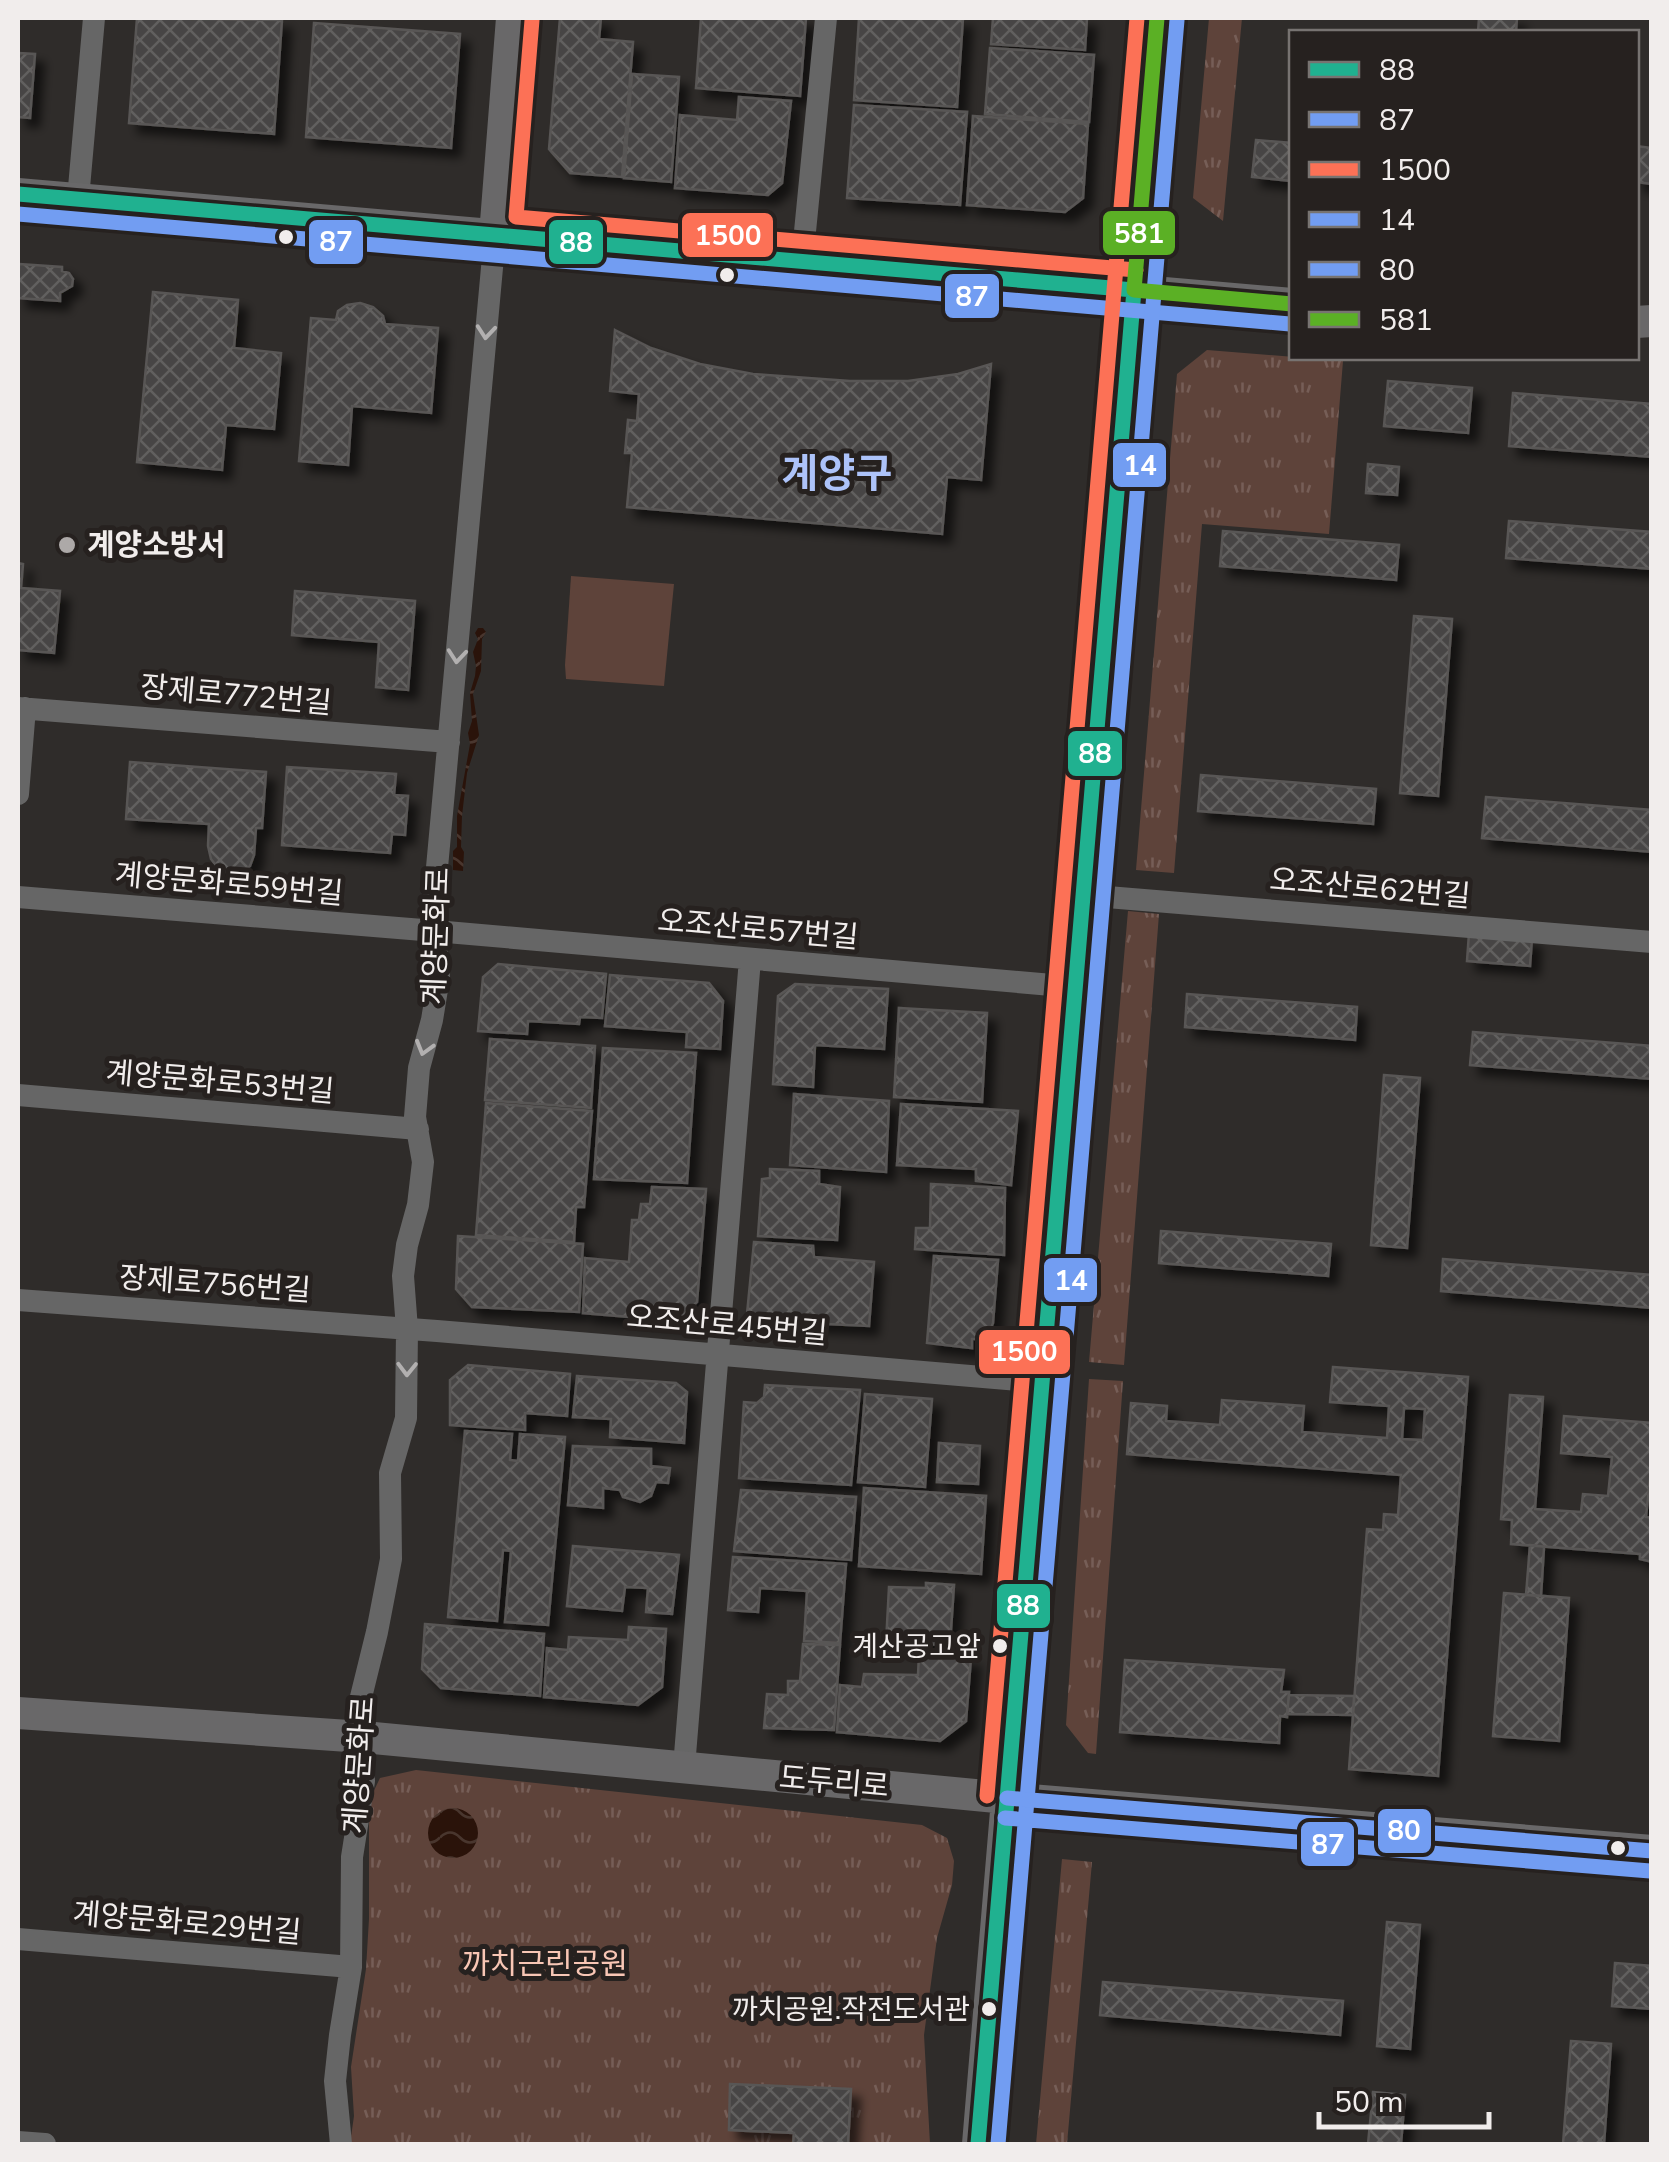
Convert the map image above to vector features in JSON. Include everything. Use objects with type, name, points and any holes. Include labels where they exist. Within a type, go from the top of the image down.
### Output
[{"type":"street","points":[[78,199],[94,18]]},
{"type":"street","name":"계양문화로","points":[[340,2144],[335,2081],[351,1967],[352,1857],[364,1780],[360,1701],[391,1558],[390,1473],[406,1418],[403,1276],[423,1162],[416,1116],[419,1068],[438,977],[434,911],[512,18]]},
{"type":"street","points":[[802,262],[826,18]]},
{"type":"street","points":[[978,2144],[1157,18]]},
{"type":"street","points":[[18,194],[1289,304]]},
{"type":"street","points":[[18,794],[21,708]]},
{"type":"street","name":"장제로772번길","points":[[21,708],[449,742]]},
{"type":"street","name":"오조산로62번길","points":[[1083,895],[1652,942]]},
{"type":"street","name":"계양문화로59번길","points":[[18,897],[435,931]]},
{"type":"street","name":"오조산로57번길","points":[[435,931],[1075,988]]},
{"type":"street","points":[[684,1767],[750,959]]},
{"type":"street","name":"계양문화로53번길","points":[[18,1095],[418,1129]]},
{"type":"street","name":"장제로756번길","points":[[18,1300],[407,1329]]},
{"type":"street","name":"오조산로45번길","points":[[407,1329],[1042,1382]]},
{"type":"street","name":"도두리로","points":[[18,1713],[364,1737],[1007,1798],[1652,1851]]},
{"type":"street","name":"계양문화로29번길","points":[[18,1939],[351,1967]]},
{"type":"street","points":[[18,2142],[45,2144]]},
{"type":"green space","points":[[1209,18],[1242,18],[1223,221],[1193,198]]},
{"type":"green space","points":[[1207,350],[1289,357],[1289,360],[1343,361],[1329,534],[1202,524],[1174,873],[1136,870],[1177,374]]},
{"type":"green space","points":[[571,576],[674,584],[664,686],[566,679]]},
{"type":"green space","points":[[1128,911],[1159,914],[1124,1365],[1089,1362]]},
{"type":"green space","points":[[1089,1379],[1123,1381],[1096,1754],[1088,1753],[1066,1725]]},
{"type":"green space","name":"까치근린공원","points":[[416,1770],[922,1825],[947,1838],[954,1861],[952,1885],[937,1938],[924,2035],[930,2144],[350,2144],[354,2116],[351,2067],[366,1969],[369,1919],[369,1801],[380,1778]]},
{"type":"green space","points":[[1062,1859],[1092,1862],[1067,2144],[1036,2144]]},
{"type":"water","points":[[478,628],[486,632],[482,639],[481,671],[473,694],[479,735],[467,773],[462,816],[463,871],[453,870],[453,851],[457,847],[457,816],[470,744],[470,693]]},
{"type":"water","points":[[453,1808],[471,1815],[478,1833],[471,1851],[453,1858],[435,1851],[428,1833],[435,1815]]},
{"type":"building","points":[[137,18],[282,20],[274,134],[129,123]]},
{"type":"building","points":[[560,18],[601,18],[599,39],[633,42],[622,177],[570,173],[549,149]]},
{"type":"building","points":[[701,18],[806,18],[800,96],[696,88]]},
{"type":"building","points":[[859,18],[963,18],[957,107],[854,100]]},
{"type":"building","points":[[993,18],[1087,18],[1085,50],[991,44]]},
{"type":"building","points":[[1479,18],[1517,18],[1516,30],[1478,30]]},
{"type":"building","points":[[314,23],[460,34],[451,148],[306,137]]},
{"type":"building","points":[[990,48],[1094,55],[1089,122],[985,114]]},
{"type":"building","points":[[18,53],[35,54],[30,118],[18,117]]},
{"type":"building","points":[[632,74],[679,77],[671,182],[624,178]]},
{"type":"building","points":[[739,97],[791,101],[782,183],[768,195],[675,188],[680,115],[737,120]]},
{"type":"building","points":[[854,105],[967,112],[960,205],[847,198]]},
{"type":"building","points":[[973,116],[1088,124],[1083,198],[1065,212],[967,205]]},
{"type":"building","points":[[1256,140],[1289,143],[1289,181],[1252,177]]},
{"type":"building","points":[[1639,146],[1652,148],[1652,184],[1639,182]]},
{"type":"building","points":[[19,264],[62,267],[73,279],[72,286],[60,293],[60,301],[18,298]]},
{"type":"building","points":[[153,292],[238,300],[234,348],[281,353],[274,429],[226,425],[222,470],[137,462]]},
{"type":"building","points":[[360,303],[373,307],[385,324],[438,328],[431,413],[352,406],[348,465],[299,461],[311,318],[336,320],[338,311]]},
{"type":"building","points":[[615,330],[651,348],[700,364],[753,374],[908,381],[958,374],[991,364],[981,480],[947,477],[942,534],[627,507],[632,453],[625,453],[628,420],[637,421],[639,394],[610,391]]},
{"type":"building","points":[[1388,381],[1472,388],[1468,433],[1384,426]]},
{"type":"building","points":[[1513,393],[1652,404],[1652,457],[1509,446]]},
{"type":"building","points":[[1368,464],[1399,467],[1397,495],[1366,493]]},
{"type":"building","points":[[1509,521],[1652,532],[1652,569],[1506,558]]},
{"type":"building","points":[[1223,531],[1399,545],[1396,580],[1220,566]]},
{"type":"building","points":[[18,563],[23,564],[21,588],[60,591],[54,653],[18,650]]},
{"type":"building","points":[[295,591],[415,601],[408,690],[376,687],[379,642],[292,635]]},
{"type":"building","points":[[1414,616],[1452,619],[1438,796],[1400,793]]},
{"type":"building","points":[[130,762],[266,772],[262,828],[256,828],[250,866],[230,874],[218,868],[208,846],[209,824],[126,819]]},
{"type":"building","points":[[287,767],[396,774],[394,795],[408,796],[405,835],[392,834],[390,853],[282,845]]},
{"type":"building","points":[[1201,775],[1376,789],[1373,824],[1198,811]]},
{"type":"building","points":[[1486,797],[1652,810],[1652,852],[1482,838]]},
{"type":"building","points":[[1469,933],[1532,939],[1530,966],[1467,961]]},
{"type":"building","points":[[498,964],[606,974],[602,1018],[580,1017],[579,1024],[528,1021],[527,1034],[478,1031],[483,977]]},
{"type":"building","points":[[610,975],[709,983],[723,1001],[720,1049],[686,1047],[687,1032],[605,1026]]},
{"type":"building","points":[[795,984],[888,989],[884,1049],[815,1045],[813,1087],[773,1084],[778,996]]},
{"type":"building","points":[[1187,994],[1357,1007],[1355,1040],[1185,1027]]},
{"type":"building","points":[[899,1008],[987,1013],[982,1102],[894,1097]]},
{"type":"building","points":[[1473,1032],[1652,1046],[1652,1079],[1470,1065]]},
{"type":"building","points":[[490,1039],[595,1046],[591,1108],[485,1100]]},
{"type":"building","points":[[603,1048],[696,1053],[687,1183],[594,1179]]},
{"type":"building","points":[[1384,1075],[1420,1078],[1407,1248],[1371,1245]]},
{"type":"building","points":[[794,1094],[889,1101],[886,1172],[790,1165]]},
{"type":"building","points":[[486,1103],[592,1111],[584,1207],[576,1207],[574,1242],[476,1235]]},
{"type":"building","points":[[901,1104],[1018,1111],[1011,1185],[976,1181],[976,1169],[897,1165]]},
{"type":"building","points":[[770,1169],[819,1171],[819,1184],[840,1187],[837,1240],[758,1236],[762,1179],[770,1178]]},
{"type":"building","points":[[931,1184],[1005,1188],[1004,1255],[915,1249],[916,1228],[930,1228]]},
{"type":"building","points":[[652,1187],[706,1189],[697,1302],[677,1321],[583,1313],[585,1258],[629,1262],[632,1220],[639,1220],[641,1204],[650,1204]]},
{"type":"building","points":[[1161,1231],[1331,1244],[1328,1276],[1159,1263]]},
{"type":"building","points":[[458,1236],[583,1244],[579,1312],[472,1307],[456,1289]]},
{"type":"building","points":[[754,1242],[813,1246],[814,1257],[874,1262],[869,1326],[761,1321],[747,1314]]},
{"type":"building","points":[[934,1256],[998,1260],[993,1323],[989,1333],[972,1339],[972,1348],[927,1343]]},
{"type":"building","points":[[1443,1259],[1652,1275],[1652,1308],[1441,1291]]},
{"type":"building","points":[[468,1365],[570,1374],[567,1416],[525,1413],[525,1430],[450,1425],[450,1380]]},
{"type":"building","points":[[1333,1367],[1468,1377],[1438,1776],[1349,1769],[1367,1529],[1383,1530],[1384,1514],[1398,1515],[1401,1475],[1127,1454],[1131,1403],[1167,1406],[1166,1421],[1220,1425],[1222,1400],[1304,1406],[1302,1432],[1387,1438],[1389,1406],[1330,1402]],"holes":[[[1404,1408],[1425,1409],[1423,1440],[1402,1439]]]},
{"type":"building","points":[[577,1376],[676,1383],[687,1392],[684,1443],[610,1437],[611,1419],[573,1417]]},
{"type":"building","points":[[765,1385],[860,1390],[851,1485],[739,1478],[744,1402],[757,1403],[764,1397]]},
{"type":"building","points":[[865,1394],[932,1399],[925,1487],[858,1482]]},
{"type":"building","points":[[1510,1395],[1543,1397],[1535,1509],[1581,1512],[1583,1494],[1608,1496],[1612,1457],[1561,1453],[1564,1416],[1652,1423],[1646,1517],[1652,1518],[1652,1562],[1640,1559],[1640,1554],[1511,1544],[1512,1520],[1501,1519]]},
{"type":"building","points":[[465,1431],[512,1434],[510,1460],[518,1461],[520,1434],[565,1437],[548,1625],[505,1622],[511,1551],[503,1550],[497,1621],[448,1617]]},
{"type":"building","points":[[939,1443],[980,1446],[978,1484],[937,1482]]},
{"type":"building","points":[[573,1446],[651,1449],[651,1466],[670,1468],[668,1483],[656,1482],[651,1496],[640,1502],[623,1497],[620,1490],[603,1488],[603,1508],[568,1505]]},
{"type":"building","points":[[864,1488],[986,1496],[981,1574],[859,1566]]},
{"type":"building","points":[[741,1490],[856,1497],[851,1560],[734,1551]]},
{"type":"building","points":[[1530,1545],[1544,1547],[1541,1596],[1526,1595]]},
{"type":"building","points":[[573,1546],[679,1555],[672,1614],[646,1612],[648,1588],[625,1587],[622,1611],[567,1606]]},
{"type":"building","points":[[733,1557],[846,1564],[840,1643],[804,1641],[807,1591],[760,1588],[758,1612],[728,1610]]},
{"type":"building","points":[[926,1583],[954,1585],[950,1645],[886,1643],[889,1587],[926,1588]]},
{"type":"building","points":[[1504,1593],[1569,1598],[1559,1741],[1493,1736]]},
{"type":"building","points":[[425,1624],[544,1634],[540,1696],[441,1688],[422,1669]]},
{"type":"building","points":[[629,1627],[666,1629],[662,1687],[638,1705],[544,1697],[547,1648],[568,1650],[569,1637],[628,1640]]},
{"type":"building","points":[[803,1644],[840,1645],[834,1730],[764,1728],[767,1694],[788,1695],[788,1681],[800,1681]]},
{"type":"building","points":[[919,1654],[971,1658],[966,1721],[940,1741],[837,1732],[840,1685],[862,1687],[864,1674],[918,1675]]},
{"type":"building","points":[[1125,1660],[1284,1670],[1281,1692],[1289,1692],[1287,1717],[1280,1716],[1279,1743],[1120,1732]]},
{"type":"building","points":[[1289,1695],[1354,1696],[1353,1715],[1287,1714]]},
{"type":"building","points":[[1387,1922],[1420,1925],[1410,2049],[1377,2046]]},
{"type":"building","points":[[1615,1963],[1652,1966],[1652,2009],[1612,2006]]},
{"type":"building","points":[[1103,1982],[1343,2001],[1340,2035],[1100,2015]]},
{"type":"building","points":[[1571,2041],[1611,2044],[1604,2144],[1563,2144]]},
{"type":"building","points":[[730,2084],[851,2089],[848,2144],[793,2144],[794,2133],[729,2130]]},
{"type":"building","points":[[1373,2092],[1405,2095],[1401,2144],[1368,2144]]},
{"type":"transit line","name":"1500","points":[[987,1796],[1137,18]]},
{"type":"transit line","name":"581","points":[[1157,18],[1134,290],[1289,304]]},
{"type":"transit line","name":"1500","points":[[532,20],[516,217],[1136,270]]},
{"type":"transit line","name":"14","points":[[1027,1800],[1177,20]]},
{"type":"transit line","name":"88","points":[[18,194],[1134,290]]},
{"type":"transit line","name":"87","points":[[18,214],[1289,324]]},
{"type":"transit line","name":"88","points":[[978,2144],[1134,290]]},
{"type":"transit line","name":"80","points":[[1007,1798],[1652,1851]]},
{"type":"transit line","name":"87","points":[[998,2144],[1027,1800]]},
{"type":"transit line","name":"87","points":[[1005,1818],[1650,1871]]},
{"type":"place","name":"계양소방서","points":[[67,545]]},
{"type":"place","name":"계산공고앞","points":[[1000,1646]]},
{"type":"place","name":"까치공원.작전도서관","points":[[989,2009]]},
{"type":"district","name":"계양구","points":[[837,473]]}]
